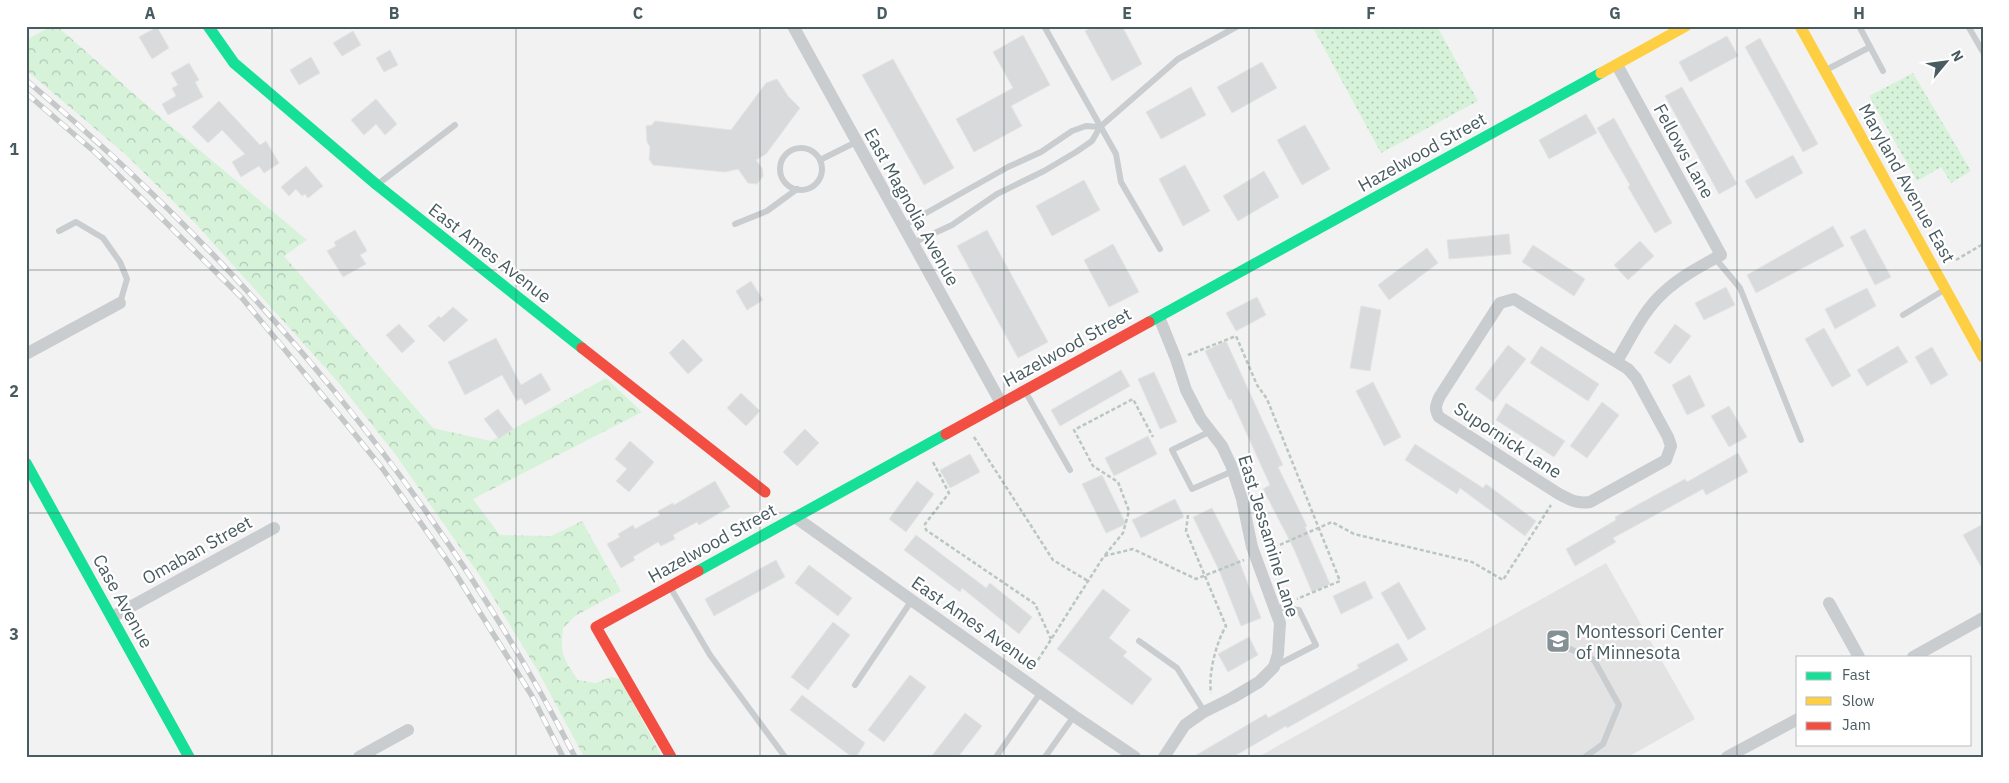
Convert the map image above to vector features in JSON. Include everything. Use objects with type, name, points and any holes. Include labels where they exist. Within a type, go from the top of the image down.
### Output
[{"type":"street","name":"East Ames Avenue","points":[[208,26],[234,63],[377,185],[765,492]]},
{"type":"street","name":"East Magnolia Avenue","points":[[793,26],[1001,404]]},
{"type":"street","name":"Hazelwood Street","points":[[671,757],[596,627],[1686,26]]},
{"type":"street","name":"Maryland Avenue East","points":[[1800,26],[1982,353]]},
{"type":"street","name":"Fellows Lane","points":[[1617,64],[1718,257]]},
{"type":"street","points":[[1617,361],[1645,315],[1662,294],[1680,279],[1718,257]]},
{"type":"street","name":"Supornick Lane","points":[[1514,299],[1617,361],[1636,378],[1671,446],[1670,454],[1666,460],[1590,502],[1581,503],[1573,501],[1559,494],[1439,417],[1436,411],[1436,403],[1500,303],[1507,300],[1514,299]]},
{"type":"street","points":[[26,354],[120,303]]},
{"type":"street","name":"East Jessamine Lane","points":[[1159,317],[1186,390],[1201,419],[1222,446],[1233,471],[1242,499],[1255,556],[1280,623],[1278,654],[1274,667]]},
{"type":"street","name":"Case Avenue","points":[[26,463],[189,757]]},
{"type":"street","name":"East Ames Avenue","points":[[795,517],[1074,716],[1135,757]]},
{"type":"street","name":"Omaban Street","points":[[112,617],[274,528]]},
{"type":"street","points":[[1829,603],[1858,656]]},
{"type":"street","points":[[1915,656],[1983,618]]},
{"type":"street","points":[[1164,757],[1185,725],[1209,709],[1259,682],[1274,667]]},
{"type":"street","points":[[1727,757],[1796,720]]},
{"type":"street","points":[[359,757],[408,730]]},
{"type":"lane","points":[[1044,26],[1116,154],[1121,182],[1160,249]]},
{"type":"lane","points":[[913,243],[952,225],[997,194],[1044,171],[1076,152],[1092,141],[1100,127],[1178,59],[1238,26]]},
{"type":"lane","points":[[1859,26],[1883,71]]},
{"type":"lane","points":[[1968,26],[1983,52]]},
{"type":"lane","points":[[1825,71],[1870,47]]},
{"type":"lane","points":[[377,185],[455,125]]},
{"type":"lane","points":[[903,226],[1008,167],[1041,152],[1072,131],[1086,126],[1100,127]]},
{"type":"lane","points":[[820,160],[856,142]]},
{"type":"lane","points":[[803,148],[810,150],[820,160],[822,173],[815,184],[809,188],[796,189],[785,183],[780,170],[784,156],[790,151],[803,148]]},
{"type":"lane","points":[[735,224],[767,212],[796,189]]},
{"type":"lane","points":[[59,231],[76,222],[103,238],[120,262],[127,279],[120,303]]},
{"type":"lane","points":[[1718,257],[1740,288],[1801,440]]},
{"type":"lane","points":[[1903,315],[1945,289]]},
{"type":"lane","points":[[1025,390],[1070,470]]},
{"type":"lane","points":[[1210,431],[1172,450],[1192,489],[1233,471]]},
{"type":"lane","points":[[670,586],[710,655],[785,757]]},
{"type":"lane","points":[[856,685],[912,600]]},
{"type":"lane","points":[[1274,667],[1316,645],[1300,610],[1275,607]]},
{"type":"lane","points":[[1139,641],[1177,668],[1209,709]]},
{"type":"lane","points":[[1557,643],[1594,660],[1619,705],[1603,744],[1585,757]]},
{"type":"lane","points":[[996,757],[1041,692]]},
{"type":"lane","points":[[1045,757],[1074,716]]},
{"type":"path","points":[[1956,260],[1983,244]]},
{"type":"path","points":[[1176,359],[1236,336],[1257,385],[1267,399],[1340,581],[1292,602],[1290,609]]},
{"type":"path","points":[[1024,680],[1104,556],[1123,533],[1129,511],[1118,482],[1093,466],[1074,430],[1133,399],[1153,437]]},
{"type":"path","points":[[965,423],[1053,560],[1088,581]]},
{"type":"path","points":[[933,462],[949,493],[925,524],[926,530],[1035,604],[1051,639]]},
{"type":"path","points":[[1104,556],[1133,549],[1196,579],[1255,556],[1332,522],[1354,534],[1472,562],[1503,580],[1559,494]]},
{"type":"path","points":[[1188,515],[1186,532],[1226,626],[1219,638],[1210,684],[1209,709]]},
{"type":"shaded area","name":"Montessori Center of Minnesota","points":[[1606,563],[1695,719],[1628,757],[1258,757]]},
{"type":"green space","points":[[52,26],[57,26],[166,122],[307,240],[284,256],[433,428],[491,441],[606,378],[642,412],[473,499],[500,535],[551,536],[582,521],[621,591],[575,616],[563,628],[562,650],[564,656],[578,680],[596,683],[611,677],[620,679],[662,757],[584,757],[539,673],[482,579],[395,454],[338,382],[195,223],[125,154],[26,70],[26,40]]},
{"type":"green space","points":[[1312,26],[1437,26],[1478,101],[1381,153]]},
{"type":"green space","points":[[1913,73],[1971,171],[1951,183],[1941,167],[1917,181],[1869,96]]},
{"type":"building","points":[[1094,26],[1122,26],[1142,64],[1112,81],[1085,31]]},
{"type":"building","points":[[157,27],[169,48],[152,59],[139,37]]},
{"type":"building","points":[[353,31],[361,45],[342,56],[333,43]]},
{"type":"building","points":[[1023,35],[1050,85],[1011,106],[1022,126],[974,152],[956,119],[1013,88],[993,52]]},
{"type":"building","points":[[1727,36],[1738,56],[1690,82],[1679,62]]},
{"type":"building","points":[[1760,38],[1818,144],[1803,152],[1745,47]]},
{"type":"building","points":[[390,50],[398,65],[384,72],[376,58]]},
{"type":"building","points":[[311,57],[320,73],[299,85],[290,70]]},
{"type":"building","points":[[893,59],[954,168],[924,185],[862,75]]},
{"type":"building","points":[[1262,62],[1277,88],[1232,113],[1217,87]]},
{"type":"building","points":[[189,63],[199,80],[195,82],[203,97],[168,115],[162,104],[176,96],[172,88],[178,85],[171,73]]},
{"type":"building","points":[[777,79],[788,96],[800,108],[766,154],[756,160],[762,168],[763,176],[757,184],[748,183],[738,169],[725,172],[653,165],[649,159],[650,147],[647,142],[646,126],[652,125],[655,121],[731,130],[766,83]]},
{"type":"building","points":[[1191,87],[1206,115],[1161,139],[1146,112]]},
{"type":"building","points":[[1682,87],[1737,184],[1719,194],[1665,96]]},
{"type":"building","points":[[376,99],[397,124],[385,135],[376,124],[364,135],[351,120]]},
{"type":"building","points":[[219,101],[260,145],[266,141],[279,163],[264,173],[259,166],[241,177],[232,162],[245,154],[222,130],[208,143],[192,127]]},
{"type":"building","points":[[1586,114],[1597,133],[1549,159],[1539,140]]},
{"type":"building","points":[[1614,118],[1672,223],[1655,233],[1597,128]]},
{"type":"building","points":[[1305,125],[1330,169],[1302,185],[1277,140]]},
{"type":"building","points":[[1793,155],[1803,173],[1756,199],[1745,181]]},
{"type":"building","points":[[1185,165],[1210,211],[1183,226],[1159,179]]},
{"type":"building","points":[[306,166],[323,186],[308,198],[305,194],[302,196],[296,189],[289,196],[281,187]]},
{"type":"building","points":[[1264,171],[1279,197],[1238,221],[1223,196]]},
{"type":"building","points":[[1084,180],[1100,210],[1052,236],[1036,206]]},
{"type":"building","points":[[1833,226],[1844,246],[1756,293],[1747,275]]},
{"type":"building","points":[[1865,229],[1891,277],[1875,285],[1850,237]]},
{"type":"building","points":[[355,230],[367,251],[360,255],[366,264],[343,277],[327,251],[336,246],[334,242]]},
{"type":"building","points":[[987,230],[1048,342],[1018,358],[957,246]]},
{"type":"building","points":[[1509,234],[1511,254],[1449,259],[1447,240]]},
{"type":"building","points":[[1640,241],[1654,256],[1628,280],[1614,265]]},
{"type":"building","points":[[1113,244],[1139,292],[1109,307],[1084,260]]},
{"type":"building","points":[[1533,245],[1585,279],[1574,296],[1522,262]]},
{"type":"building","points":[[1427,248],[1438,263],[1389,300],[1378,285]]},
{"type":"building","points":[[751,281],[763,300],[747,310],[736,291]]},
{"type":"building","points":[[1726,287],[1735,305],[1704,320],[1695,303]]},
{"type":"building","points":[[1867,288],[1876,306],[1835,329],[1825,309]]},
{"type":"building","points":[[1257,297],[1266,315],[1236,331],[1226,313]]},
{"type":"building","points":[[1361,306],[1381,310],[1370,371],[1350,368]]},
{"type":"building","points":[[453,307],[468,320],[444,342],[428,326]]},
{"type":"building","points":[[399,324],[415,341],[402,353],[386,335]]},
{"type":"building","points":[[1675,324],[1691,336],[1670,364],[1654,353]]},
{"type":"building","points":[[1824,328],[1851,376],[1832,387],[1805,339]]},
{"type":"building","points":[[496,338],[521,385],[541,373],[551,390],[525,405],[521,398],[517,401],[502,375],[465,395],[448,362]]},
{"type":"building","points":[[683,339],[703,360],[688,374],[669,353]]},
{"type":"building","points":[[1226,341],[1283,465],[1278,467],[1307,526],[1305,527],[1330,584],[1312,592],[1294,549],[1263,489],[1270,485],[1231,399],[1229,400],[1205,351]]},
{"type":"building","points":[[1508,345],[1526,359],[1493,402],[1475,389]]},
{"type":"building","points":[[1541,346],[1599,384],[1588,401],[1530,363]]},
{"type":"building","points":[[1898,346],[1908,362],[1867,386],[1857,370]]},
{"type":"building","points":[[1932,347],[1948,375],[1931,385],[1915,357]]},
{"type":"building","points":[[1121,370],[1130,386],[1060,426],[1051,410]]},
{"type":"building","points":[[1154,372],[1177,422],[1160,429],[1138,379]]},
{"type":"building","points":[[1690,375],[1705,406],[1687,415],[1672,385]]},
{"type":"building","points":[[1373,382],[1401,437],[1384,446],[1356,391]]},
{"type":"building","points":[[741,393],[760,411],[746,426],[727,408]]},
{"type":"building","points":[[1602,402],[1619,415],[1587,458],[1570,446]]},
{"type":"building","points":[[1506,403],[1565,441],[1554,457],[1496,420]]},
{"type":"building","points":[[1729,406],[1747,437],[1729,447],[1711,416]]},
{"type":"building","points":[[498,409],[513,429],[499,439],[484,419]]},
{"type":"building","points":[[805,429],[819,443],[797,466],[783,452]]},
{"type":"building","points":[[1148,436],[1157,454],[1114,476],[1105,458]]},
{"type":"building","points":[[630,441],[654,462],[629,492],[616,481],[627,469],[615,459]]},
{"type":"building","points":[[1415,444],[1483,488],[1486,484],[1536,521],[1525,536],[1460,488],[1457,494],[1405,460]]},
{"type":"building","points":[[1738,453],[1748,472],[1706,495],[1703,489],[1613,538],[1616,542],[1575,566],[1566,549],[1616,520],[1615,517],[1685,479],[1687,482]]},
{"type":"building","points":[[970,454],[980,472],[950,488],[940,470]]},
{"type":"building","points":[[1102,475],[1126,524],[1106,533],[1082,484]]},
{"type":"building","points":[[715,481],[730,507],[699,525],[697,522],[673,535],[675,539],[661,546],[658,542],[633,557],[635,560],[621,568],[607,544],[620,537],[618,534],[633,525],[635,529],[660,515],[658,511],[673,503],[674,505]]},
{"type":"building","points":[[917,481],[934,494],[906,532],[889,519]]},
{"type":"building","points":[[1175,499],[1184,517],[1141,538],[1132,520]]},
{"type":"building","points":[[1212,508],[1239,561],[1261,618],[1241,626],[1219,570],[1193,517]]},
{"type":"building","points":[[1983,524],[1983,570],[1963,535]]},
{"type":"building","points":[[916,535],[986,588],[990,583],[1032,617],[1019,634],[962,588],[960,592],[904,550]]},
{"type":"building","points":[[776,560],[785,577],[714,616],[705,599]]},
{"type":"building","points":[[809,565],[852,598],[838,616],[795,583]]},
{"type":"building","points":[[1365,581],[1373,598],[1341,614],[1333,596]]},
{"type":"building","points":[[1399,582],[1426,629],[1408,640],[1381,593]]},
{"type":"building","points":[[1103,589],[1130,610],[1109,638],[1127,652],[1123,656],[1152,679],[1132,705],[1057,649]]},
{"type":"building","points":[[833,622],[850,635],[808,690],[791,677]]},
{"type":"building","points":[[1249,637],[1258,655],[1228,672],[1218,654]]},
{"type":"building","points":[[1398,643],[1408,660],[1287,728],[1286,726],[1233,757],[1193,757],[1266,714],[1268,718],[1359,668],[1357,665]]},
{"type":"building","points":[[910,675],[926,687],[884,742],[868,730]]},
{"type":"building","points":[[802,695],[865,743],[856,757],[852,757],[790,710]]},
{"type":"building","points":[[965,713],[982,726],[958,757],[931,757]]},
{"type":"railway","points":[[26,80],[108,152],[187,228],[263,308],[334,391],[402,478],[464,568],[522,661],[575,757]]},
{"type":"railway","points":[[26,93],[97,154],[242,298],[353,432],[382,468],[449,563],[532,696],[563,757]]},
{"type":"traffic: fast","points":[[208,26],[234,63],[377,185],[582,348]]},
{"type":"traffic: fast","points":[[1149,322],[1601,73]]},
{"type":"traffic: fast","points":[[698,571],[946,434]]},
{"type":"traffic: fast","points":[[26,463],[189,757]]},
{"type":"traffic: slow","points":[[1601,73],[1686,26]]},
{"type":"traffic: slow","points":[[1800,26],[1983,357]]},
{"type":"traffic: jam","points":[[946,434],[1149,322]]},
{"type":"traffic: jam","points":[[582,348],[765,492]]},
{"type":"traffic: jam","points":[[671,757],[596,627],[698,571]]},
{"type":"place","name":"Montessori Center of Minnesota","points":[[1558,641]]}]
